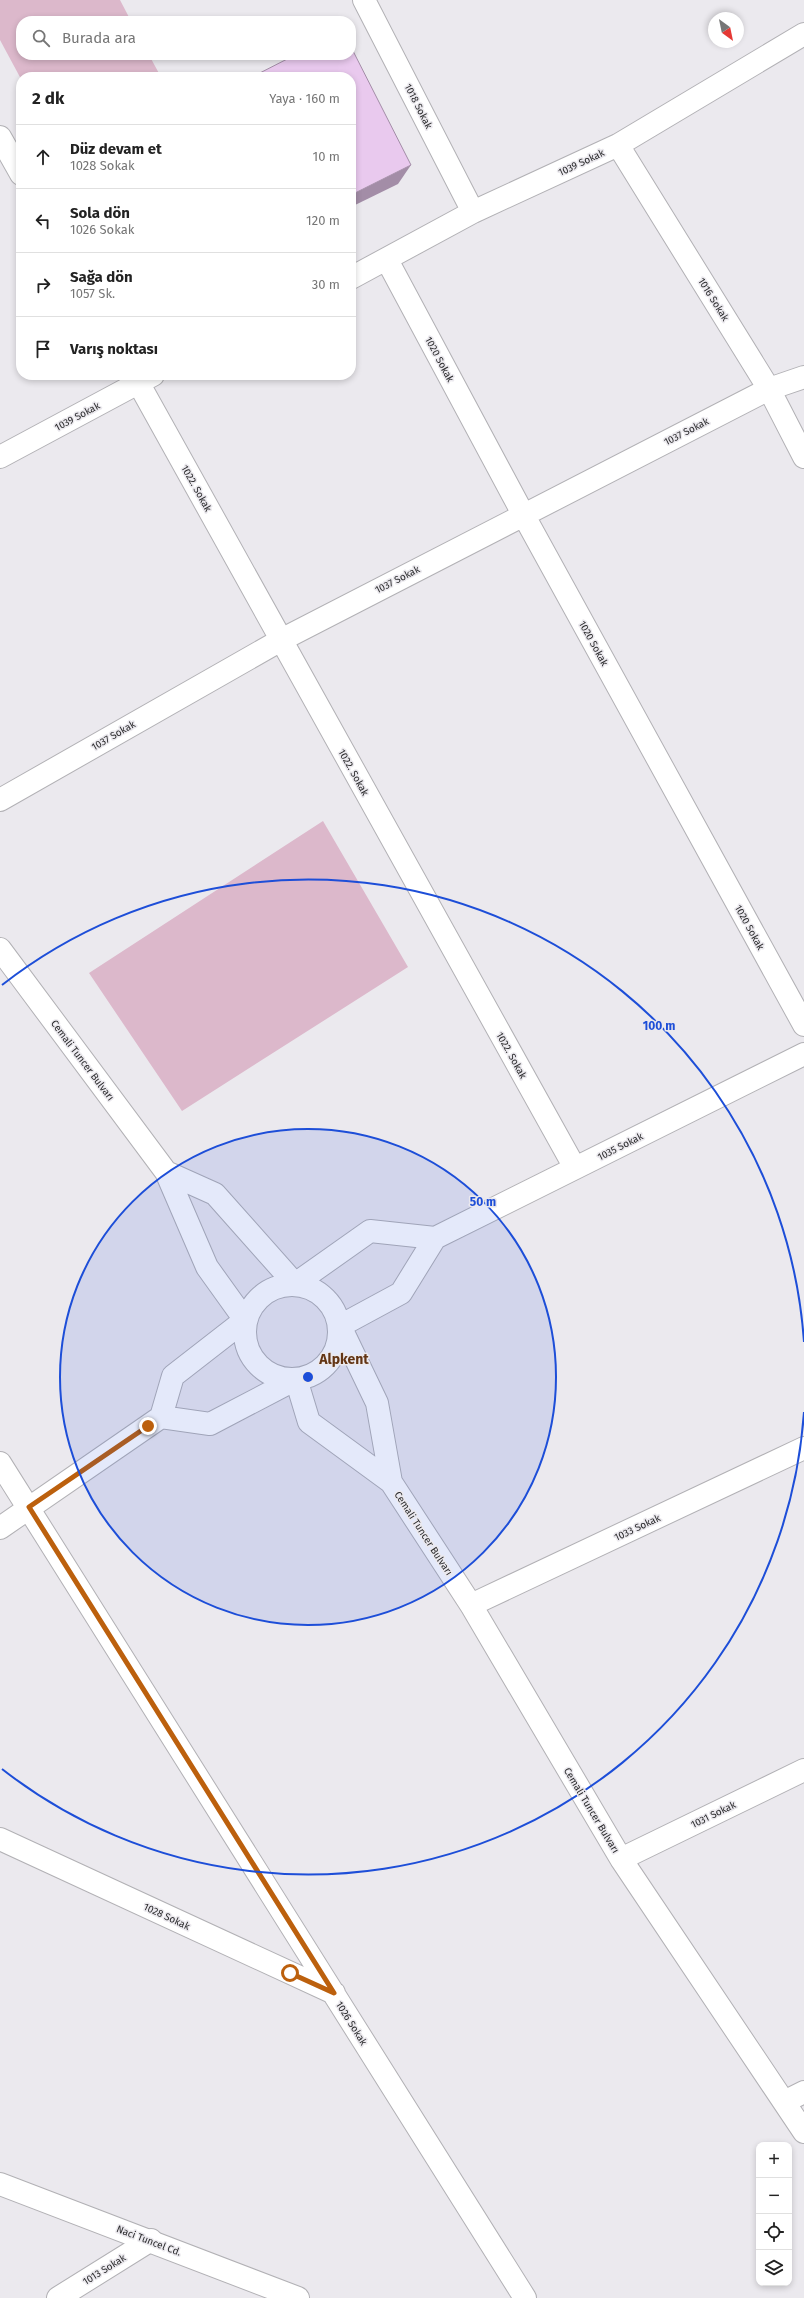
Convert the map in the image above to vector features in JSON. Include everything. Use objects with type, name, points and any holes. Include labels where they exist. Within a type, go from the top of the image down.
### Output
[{"type":"street","name":"1018 Sokak","points":[[364,0],[473,212]]},
{"type":"street","name":"1039 Sokak","points":[[356,276],[473,212],[618,145],[804,34]]},
{"type":"street","points":[[0,137],[16,165]]},
{"type":"street","name":"1016 Sokak","points":[[618,145],[769,389],[804,457]]},
{"type":"street","name":"1020 Sokak","points":[[387,260],[523,514],[804,1025]]},
{"type":"street","name":"1037 Sokak","points":[[0,800],[281,640],[523,514],[769,389],[804,377]]},
{"type":"street","name":"1039 Sokak","points":[[0,457],[138,380]]},
{"type":"street","name":"1022. Sokak","points":[[143,380],[281,640],[575,1168]]},
{"type":"street","name":"Cemali Tuncer Bulvarı","points":[[0,949],[166,1172],[207,1267],[245,1320]]},
{"type":"street","name":"1035 Sokak","points":[[435,1238],[804,1054]]},
{"type":"street","points":[[166,1172],[215,1194],[295,1284]]},
{"type":"street","points":[[295,1284],[370,1231],[435,1238],[401,1293],[340,1326]]},
{"type":"street","points":[[296,1380],[281,1378],[267,1373],[256,1363],[248,1350],[244,1336],[245,1320],[252,1305],[264,1293],[278,1286],[295,1284],[312,1288],[325,1297],[335,1310],[340,1326],[377,1403],[391,1482]]},
{"type":"street","points":[[0,1528],[161,1417],[173,1376],[245,1320]]},
{"type":"street","points":[[161,1417],[210,1424],[296,1380],[310,1376],[323,1368],[333,1357],[339,1342],[340,1326]]},
{"type":"street","points":[[296,1380],[309,1422],[391,1482]]},
{"type":"street","name":"1033 Sokak","points":[[471,1605],[804,1448]]},
{"type":"street","name":"1026 Sokak","points":[[0,1463],[526,2298]]},
{"type":"street","name":"Cemali Tuncer Bulvarı","points":[[391,1482],[471,1605],[621,1859],[804,2132]]},
{"type":"street","name":"1031 Sokak","points":[[621,1859],[804,1770]]},
{"type":"street","name":"1028 Sokak","points":[[0,1839],[334,1993]]},
{"type":"street","points":[[784,2102],[804,2092]]},
{"type":"street","name":"Naci Tuncel Cd.","points":[[0,2184],[151,2240],[298,2298]]},
{"type":"street","name":"1013 Sokak","points":[[58,2298],[151,2240]]},
{"type":"shaded area","points":[[0,0],[120,0],[128,16],[16,16],[16,60],[152,60],[158,72],[17,72],[0,40]]},
{"type":"shaded area","points":[[323,821],[408,967],[182,1111],[89,973]]},
{"type":"building","points":[[356,57],[411,165],[356,192],[356,72],[262,72],[285,60],[356,60]]},
{"type":"district","name":"Alpkent","points":[[344,1359]]},
{"type":"route","points":[[148,1426],[29,1507],[334,1993],[290,1973]]}]
